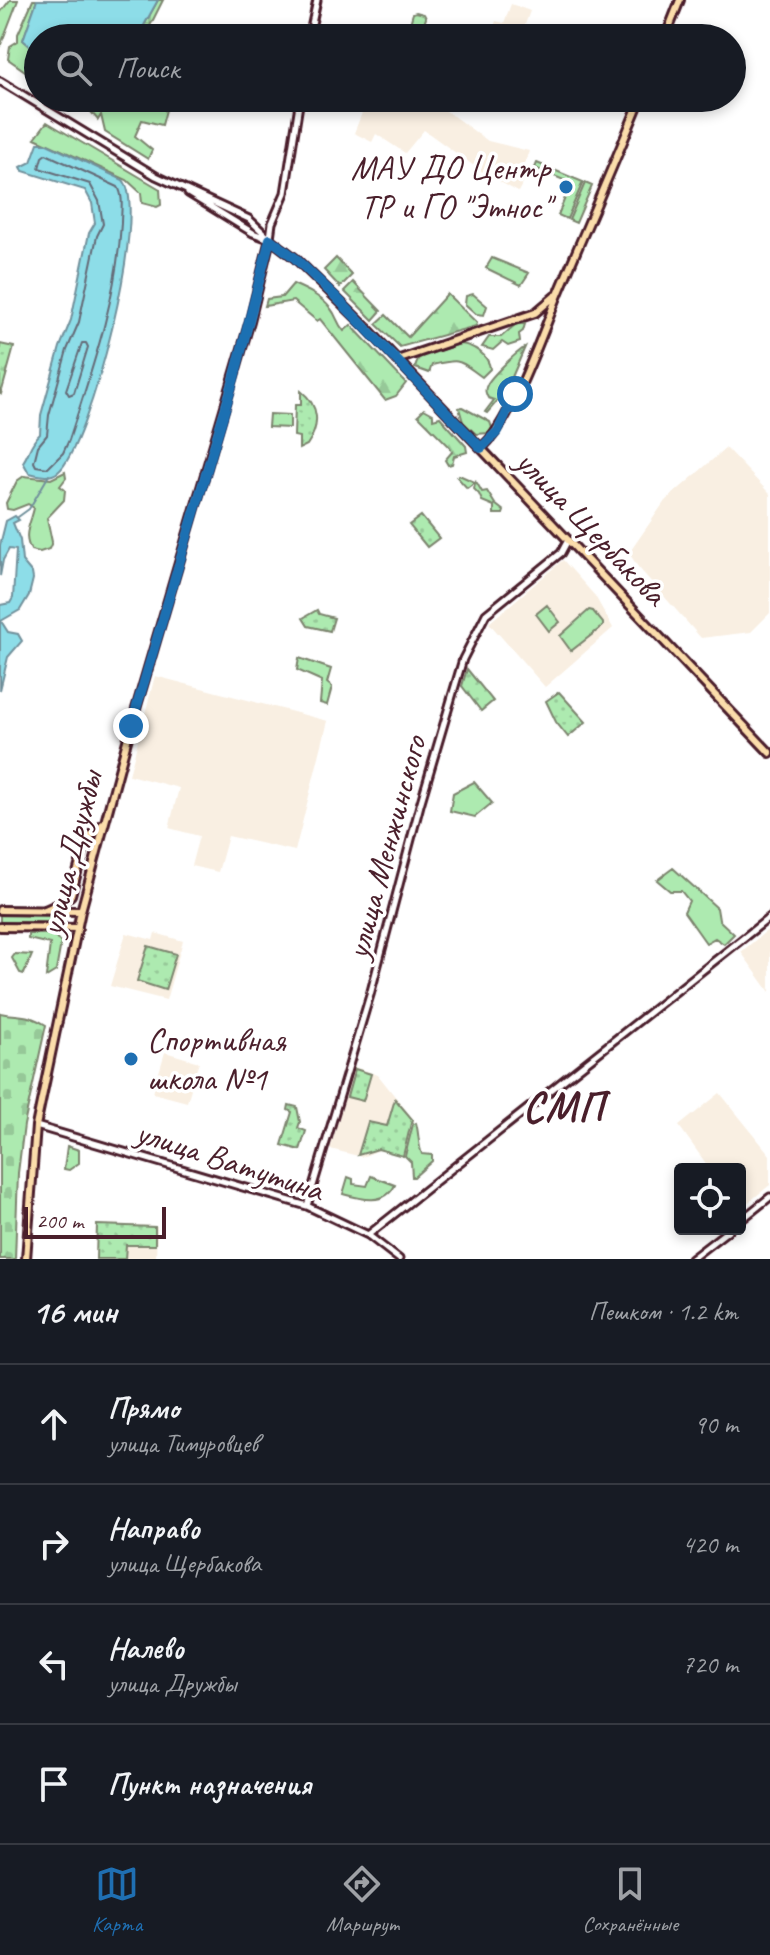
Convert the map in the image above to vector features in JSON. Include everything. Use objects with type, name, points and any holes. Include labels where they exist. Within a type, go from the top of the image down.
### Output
[{"type":"main road","points":[[671,24],[680,0]]},
{"type":"main road","points":[[481,448],[501,426],[635,112]]},
{"type":"main road","name":"улица Щербакова","points":[[270,239],[335,296],[770,753]]},
{"type":"main road","name":"улица Дружбы","points":[[26,1259],[36,1126],[81,911],[103,824],[238,365],[270,239]]},
{"type":"main road","points":[[397,360],[535,313],[550,303],[562,287]]},
{"type":"main road","points":[[535,313],[543,331]]},
{"type":"main road","points":[[45,910],[71,895],[86,840],[103,824]]},
{"type":"main road","points":[[0,910],[81,911]]},
{"type":"main road","points":[[0,927],[78,928]]},
{"type":"street","points":[[312,24],[317,0]]},
{"type":"street","name":"улица Щербакова","points":[[0,81],[24,96]]},
{"type":"street","name":"улица Щербакова","points":[[51,112],[253,233],[270,239]]},
{"type":"street","name":"улица Дружбы","points":[[270,239],[272,223],[281,206],[287,183],[298,112]]},
{"type":"street","name":"улица Щербакова","points":[[184,191],[200,195],[249,219],[270,239]]},
{"type":"street","name":"улица Менжинского","points":[[307,1206],[370,995],[420,805],[463,659],[486,614],[561,553],[569,539]]},
{"type":"street","points":[[368,1235],[770,917]]},
{"type":"street","name":"улица Ватутина","points":[[36,1126],[307,1206],[368,1235],[399,1259]]},
{"type":"street","points":[[746,1216],[770,1197]]},
{"type":"street","points":[[691,1259],[722,1235]]},
{"type":"shaded area","points":[[511,4],[530,11],[525,24],[495,24],[496,21],[504,23]]},
{"type":"shaded area","points":[[362,112],[448,112],[488,141],[529,151],[522,172],[525,179],[518,192],[481,171],[424,130],[405,153],[376,134],[372,142],[354,133]]},
{"type":"shaded area","points":[[726,448],[770,494],[770,613],[751,632],[701,638],[629,553],[665,501]]},
{"type":"shaded area","points":[[563,560],[595,596],[613,628],[545,687],[489,623]]},
{"type":"shaded area","points":[[155,676],[328,721],[295,851],[228,836],[218,872],[191,866],[199,836],[169,828],[179,788],[129,775]]},
{"type":"shaded area","points":[[770,928],[770,992],[741,952]]},
{"type":"shaded area","points":[[126,933],[153,940],[155,933],[183,941],[166,1000],[110,986]]},
{"type":"shaded area","points":[[165,1052],[199,1062],[187,1102],[153,1093]]},
{"type":"shaded area","points":[[354,1067],[378,1075],[413,1119],[404,1157],[379,1150],[362,1157],[330,1149]]},
{"type":"shaded area","points":[[720,1093],[770,1155],[770,1185],[746,1204],[746,1163],[706,1163],[679,1126]]},
{"type":"shaded area","points":[[96,1224],[157,1226],[156,1259],[95,1259]]},
{"type":"green space","points":[[10,0],[18,0],[0,47],[0,13]]},
{"type":"green space","points":[[33,0],[37,0],[29,24],[24,24],[24,70],[8,59],[10,46],[18,41],[18,34]]},
{"type":"green space","points":[[158,0],[163,0],[151,24],[145,24]]},
{"type":"green space","points":[[413,13],[424,14],[424,24],[410,24]]},
{"type":"green space","points":[[91,112],[165,112],[162,125],[142,120],[135,136],[152,150],[148,159],[105,132],[101,115],[98,120]]},
{"type":"green space","points":[[47,122],[160,189],[161,205],[157,207],[142,203],[141,193],[127,180],[35,138]]},
{"type":"green space","points":[[537,163],[583,182],[567,219],[558,215],[571,183],[535,168]]},
{"type":"green space","points":[[585,183],[592,186],[576,223],[569,220]]},
{"type":"green space","points":[[336,258],[352,275],[340,287],[324,270]]},
{"type":"green space","points":[[492,258],[529,273],[521,285],[486,268]]},
{"type":"green space","points":[[353,282],[381,311],[373,320],[344,291]]},
{"type":"green space","points":[[293,284],[323,301],[344,331],[351,325],[406,383],[396,396],[385,400],[320,319],[317,321],[293,301],[265,306],[267,299],[282,297]]},
{"type":"green space","points":[[447,294],[477,323],[476,326],[400,347],[376,324],[386,315],[408,337]]},
{"type":"green space","points":[[473,294],[487,306],[484,315],[476,314],[465,304],[466,296]]},
{"type":"green space","points":[[516,324],[525,324],[519,334],[520,342],[508,346],[502,342],[493,350],[482,347],[489,337],[501,337]]},
{"type":"green space","points":[[0,344],[14,347],[1,394],[0,393]]},
{"type":"green space","points":[[460,344],[470,346],[487,359],[490,369],[482,377],[455,361],[432,365],[429,373],[415,368],[422,356]]},
{"type":"green space","points":[[525,347],[506,391],[485,412],[494,400],[488,398],[486,393],[489,381]]},
{"type":"green space","points":[[301,391],[312,403],[316,424],[307,445],[299,449],[299,437],[294,436],[295,405],[301,405]]},
{"type":"green space","points":[[459,408],[490,422],[492,428],[489,433],[476,434],[463,422]]},
{"type":"green space","points":[[424,409],[433,414],[433,419],[440,417],[466,446],[467,452],[454,456],[452,464],[448,465],[445,460],[452,452],[450,447],[418,415]]},
{"type":"green space","points":[[269,414],[290,415],[290,428],[268,427]]},
{"type":"green space","points":[[65,472],[66,478],[60,486],[65,490],[64,500],[47,518],[52,542],[49,549],[40,552],[31,550],[27,534],[34,508],[28,504],[7,509],[6,503],[17,481],[24,476],[51,479]]},
{"type":"green space","points":[[459,475],[475,482],[467,488],[457,477]]},
{"type":"green space","points":[[475,482],[482,492],[487,491],[504,511],[503,514],[494,514],[494,506],[482,501],[474,489]]},
{"type":"green space","points":[[421,516],[439,538],[427,547],[409,525]]},
{"type":"green space","points":[[547,605],[560,622],[549,631],[536,614]]},
{"type":"green space","points":[[317,610],[319,614],[334,618],[330,631],[308,626],[303,618]]},
{"type":"green space","points":[[589,610],[603,626],[571,651],[560,636]]},
{"type":"green space","points":[[299,658],[331,669],[327,683],[332,687],[327,705],[320,703],[322,681],[297,670]]},
{"type":"green space","points":[[467,669],[493,701],[481,711],[462,686]]},
{"type":"green space","points":[[559,692],[586,722],[568,737],[556,722],[546,701]]},
{"type":"green space","points":[[474,782],[492,803],[475,817],[450,811],[453,793]]},
{"type":"green space","points":[[673,868],[717,908],[719,920],[734,934],[724,944],[715,938],[706,943],[684,912],[689,901],[681,891],[670,891],[657,880]]},
{"type":"green space","points":[[0,915],[63,916],[62,922],[0,922]]},
{"type":"green space","points":[[28,934],[53,934],[61,943],[56,971],[46,977],[50,944],[28,939]]},
{"type":"green space","points":[[148,946],[176,954],[165,990],[137,981]]},
{"type":"green space","points":[[15,954],[32,955],[24,974],[20,973],[12,958]]},
{"type":"green space","points":[[0,1013],[28,1017],[46,1025],[24,1125],[18,1173],[15,1259],[0,1259]]},
{"type":"green space","points":[[355,1069],[371,1074],[363,1101],[347,1097]]},
{"type":"green space","points":[[395,1099],[412,1119],[403,1156],[378,1149],[358,1155],[368,1122],[387,1126]]},
{"type":"green space","points":[[289,1105],[297,1107],[298,1128],[306,1131],[300,1150],[282,1145],[292,1112],[288,1110]]},
{"type":"green space","points":[[416,1123],[422,1154],[432,1155],[432,1161],[412,1177],[411,1162],[405,1156],[413,1124]]},
{"type":"green space","points":[[67,1146],[79,1150],[79,1163],[69,1170],[64,1169]]},
{"type":"green space","points":[[371,1176],[395,1185],[391,1192],[379,1198],[365,1199],[343,1194],[348,1177],[353,1179],[353,1184],[367,1186]]},
{"type":"green space","points":[[97,1225],[155,1227],[155,1245],[126,1245],[125,1259],[96,1259]]},
{"type":"water","points":[[37,0],[158,0],[145,24],[29,24]]},
{"type":"water","points":[[38,143],[45,143],[123,180],[129,200],[129,235],[122,279],[99,377],[71,454],[58,472],[47,476],[29,473],[23,462],[40,434],[41,415],[71,320],[89,233],[95,223],[92,203],[85,190],[23,171],[21,167],[31,162]]},
{"type":"water","points":[[15,516],[19,520],[13,523],[20,540],[22,561],[33,579],[29,595],[20,610],[1,621],[8,632],[18,634],[22,641],[8,657],[0,690],[0,605],[10,603],[13,598],[16,550],[9,549],[0,576],[0,545],[6,521]]},
{"type":"waterway","points":[[18,517],[29,509],[49,475]]},
{"type":"place","name":"МАУ ДО Центр ТР и ГО \"Этнос\"","points":[[566,187]]},
{"type":"place","name":"Спортивная школа №1","points":[[131,1059]]},
{"type":"district","name":"СМП","points":[[564,1106]]},
{"type":"route","points":[[131,726],[234,379],[270,239],[335,296],[481,448],[498,431],[515,394]]}]
